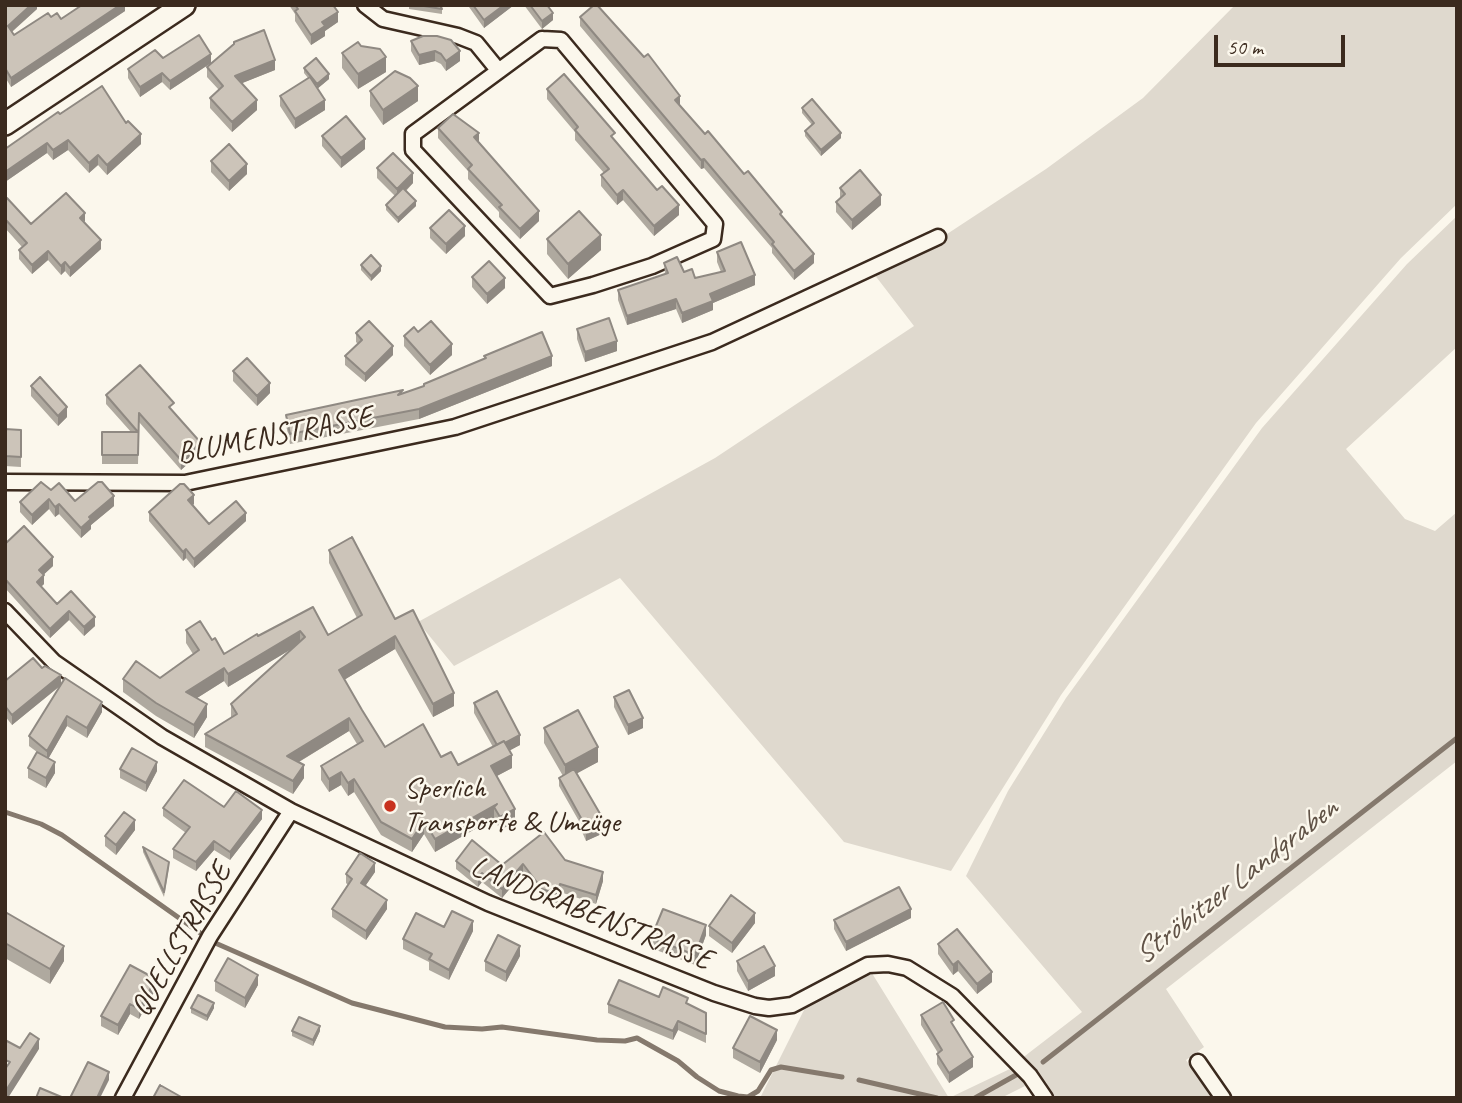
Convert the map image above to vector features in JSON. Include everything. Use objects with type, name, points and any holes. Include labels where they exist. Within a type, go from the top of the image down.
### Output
[{"type":"main road","points":[[5,124],[184,5]]},
{"type":"street","points":[[365,5],[383,19],[458,36],[476,43],[498,70]]},
{"type":"street","points":[[542,38],[561,40],[715,224],[713,239],[652,266],[550,296],[413,150],[413,134],[498,70],[542,38]]},
{"type":"street","name":"BLUMENSTRASSE","points":[[5,482],[185,483],[455,427],[712,342],[938,237]]},
{"type":"street","name":"LANDGRABENSTRASSE","points":[[5,611],[54,662],[162,737],[291,811],[488,903],[714,993],[755,1006],[769,1008],[792,1005],[868,965],[888,964],[906,968],[952,996],[1030,1076],[1045,1098]]},
{"type":"street","name":"QUELLSTRASSE","points":[[123,1098],[208,940],[291,811]]},
{"type":"street","points":[[1198,1062],[1223,1098]]},
{"type":"shaded area","points":[[1235,5],[1457,5],[1457,204],[1401,258],[1256,423],[1061,695],[951,871],[844,842],[620,578],[454,666],[418,622],[715,458],[914,326],[874,274],[944,236],[1046,169],[1143,98]]},
{"type":"shaded area","points":[[1457,216],[1457,347],[1346,449],[1405,519],[1435,531],[1457,512],[1457,761],[1166,989],[1204,1047],[1186,1060],[1210,1096],[1052,1098],[1021,1059],[1082,1012],[966,876],[1008,791],[1066,698],[1262,428],[1407,264]]},
{"type":"shaded area","points":[[870,970],[949,1098],[760,1098],[807,1004]]},
{"type":"shaded area","points":[[1014,1067],[1025,1086],[1001,1098],[949,1098]]},
{"type":"building","points":[[5,5],[31,5],[8,26],[14,35],[48,13],[51,17],[57,13],[61,19],[82,5],[120,5],[11,78],[5,68]]},
{"type":"building","points":[[295,5],[333,5],[338,12],[322,22],[325,26],[311,35],[295,11],[298,9]]},
{"type":"building","points":[[418,5],[440,5],[442,9]]},
{"type":"building","points":[[473,5],[504,5],[484,20]]},
{"type":"building","points":[[530,5],[547,5],[553,13],[542,21]]},
{"type":"building","points":[[597,5],[644,57],[648,54],[680,96],[675,100],[705,134],[708,131],[744,174],[748,171],[814,254],[794,271],[772,244],[774,242],[580,17]]},
{"type":"building","points":[[264,30],[275,60],[235,76],[257,100],[232,122],[210,98],[223,86],[207,67],[234,42]]},
{"type":"building","points":[[199,35],[211,54],[170,81],[162,73],[140,87],[128,69],[155,50],[163,58]]},
{"type":"building","points":[[423,36],[451,40],[460,51],[446,61],[435,51],[419,55],[411,41]]},
{"type":"building","points":[[358,42],[361,46],[380,49],[386,57],[358,74],[342,53]]},
{"type":"building","points":[[316,58],[329,74],[317,84],[304,68]]},
{"type":"building","points":[[395,71],[410,78],[418,86],[383,110],[370,91]]},
{"type":"building","points":[[564,74],[615,133],[611,136],[657,190],[662,186],[679,205],[654,226],[623,190],[617,195],[601,175],[609,169],[575,130],[578,127],[547,89]]},
{"type":"building","points":[[310,77],[325,100],[295,119],[280,96]]},
{"type":"building","points":[[102,86],[126,123],[128,121],[141,134],[107,165],[98,155],[89,163],[68,140],[53,150],[47,143],[5,172],[5,149],[58,112],[60,114]]},
{"type":"building","points":[[812,99],[841,133],[821,150],[805,131],[814,123],[802,108]]},
{"type":"building","points":[[453,114],[479,133],[474,137],[539,211],[520,229],[499,207],[502,205],[468,169],[472,165],[438,128]]},
{"type":"building","points":[[346,116],[365,139],[341,158],[322,136]]},
{"type":"building","points":[[229,144],[247,164],[229,181],[211,161]]},
{"type":"building","points":[[393,153],[413,173],[397,189],[377,168]]},
{"type":"building","points":[[860,170],[881,195],[852,220],[836,202],[845,194],[840,188]]},
{"type":"building","points":[[403,188],[416,201],[398,218],[386,205]]},
{"type":"building","points":[[66,193],[85,213],[80,218],[101,240],[70,268],[65,262],[61,266],[48,251],[32,265],[19,250],[27,243],[5,219],[5,200],[7,198],[31,224]]},
{"type":"building","points":[[449,210],[465,226],[446,244],[430,228]]},
{"type":"building","points":[[579,211],[601,235],[568,264],[547,239]]},
{"type":"building","points":[[741,242],[755,275],[710,294],[713,301],[682,313],[676,299],[627,316],[618,290],[668,273],[664,263],[677,257],[684,272],[692,269],[695,278],[725,271],[717,252]]},
{"type":"building","points":[[371,255],[381,266],[371,276],[361,265]]},
{"type":"building","points":[[489,261],[505,278],[487,294],[472,277]]},
{"type":"building","points":[[609,318],[617,341],[585,352],[577,329]]},
{"type":"building","points":[[369,321],[393,346],[365,374],[345,356],[362,340],[356,333]]},
{"type":"building","points":[[431,321],[452,344],[430,365],[404,336],[414,327],[418,332]]},
{"type":"building","points":[[542,332],[552,356],[419,409],[290,434],[286,415],[403,390],[398,395],[424,386],[486,358],[484,356]]},
{"type":"building","points":[[247,358],[270,383],[257,396],[233,371]]},
{"type":"building","points":[[140,365],[174,403],[169,407],[201,443],[181,460],[139,413],[138,455],[102,455],[102,432],[138,432],[106,395]]},
{"type":"building","points":[[40,377],[67,407],[58,416],[31,386]]},
{"type":"building","points":[[5,429],[21,430],[21,457],[5,456]]},
{"type":"building","points":[[41,482],[51,490],[59,483],[75,501],[98,482],[102,482],[114,496],[89,517],[91,519],[81,528],[59,504],[55,507],[49,499],[32,515],[20,502]]},
{"type":"building","points":[[180,484],[184,484],[194,495],[188,500],[209,524],[236,501],[246,513],[194,559],[186,549],[183,552],[149,512]]},
{"type":"building","points":[[24,526],[53,557],[39,570],[44,575],[37,582],[57,604],[71,591],[95,617],[84,627],[69,611],[50,629],[5,579],[5,544]]},
{"type":"building","points":[[352,537],[395,619],[413,610],[454,693],[433,704],[395,636],[339,670],[362,710],[385,747],[423,724],[441,757],[451,752],[458,765],[504,741],[512,755],[491,766],[515,809],[500,817],[494,807],[497,804],[435,839],[424,821],[412,839],[381,822],[354,779],[348,783],[341,772],[329,779],[321,766],[363,741],[349,718],[287,756],[304,765],[293,781],[205,734],[237,714],[231,704],[305,637],[300,631],[228,674],[224,668],[186,692],[207,704],[194,725],[156,703],[123,679],[136,661],[160,678],[199,650],[186,630],[200,621],[212,640],[215,638],[224,654],[257,634],[258,636],[313,607],[328,635],[362,615],[329,550]]},
{"type":"building","points":[[33,658],[42,668],[45,666],[61,675],[12,715],[5,706],[5,681]]},
{"type":"building","points":[[65,678],[102,702],[87,728],[67,716],[47,751],[29,736]]},
{"type":"building","points":[[629,690],[643,718],[628,725],[614,697]]},
{"type":"building","points":[[497,691],[520,735],[497,745],[474,703]]},
{"type":"building","points":[[578,710],[598,747],[565,765],[544,728]]},
{"type":"building","points":[[132,748],[157,762],[146,783],[120,769]]},
{"type":"building","points":[[37,752],[55,762],[46,778],[28,768]]},
{"type":"building","points":[[574,769],[606,824],[586,833],[581,818],[559,778]]},
{"type":"building","points":[[184,780],[224,807],[236,791],[262,810],[230,852],[214,841],[196,862],[173,849],[190,827],[163,808]]},
{"type":"building","points":[[124,812],[135,820],[116,845],[105,836]]},
{"type":"building","points":[[544,832],[565,860],[603,872],[596,895],[560,884],[557,894],[542,889],[523,864],[502,889],[482,873],[478,878],[456,861],[472,840],[502,865]]},
{"type":"building","points":[[143,847],[169,862],[164,892]]},
{"type":"building","points":[[360,853],[375,863],[361,883],[387,900],[366,931],[332,909],[352,879],[346,874]]},
{"type":"building","points":[[899,887],[911,909],[846,942],[834,920]]},
{"type":"building","points":[[731,895],[755,913],[732,943],[709,926]]},
{"type":"building","points":[[663,909],[706,925],[695,955],[651,938]]},
{"type":"building","points":[[452,911],[473,921],[449,970],[429,959],[432,954],[403,939],[416,913],[444,927]]},
{"type":"building","points":[[7,913],[64,946],[50,969],[5,943]]},
{"type":"building","points":[[957,929],[992,972],[977,984],[958,961],[953,965],[938,944]]},
{"type":"building","points":[[498,935],[520,946],[506,972],[485,961]]},
{"type":"building","points":[[764,946],[775,966],[748,981],[737,961]]},
{"type":"building","points":[[228,958],[258,975],[245,998],[215,981]]},
{"type":"building","points":[[130,965],[156,979],[139,1009],[130,1004],[118,1025],[101,1016]]},
{"type":"building","points":[[619,980],[659,997],[663,987],[688,998],[686,1003],[706,1013],[706,1034],[678,1021],[673,1031],[608,1004]]},
{"type":"building","points":[[198,995],[214,1003],[207,1016],[191,1008]]},
{"type":"building","points":[[943,1002],[954,1020],[951,1022],[973,1057],[949,1073],[937,1054],[942,1050],[921,1015]]},
{"type":"building","points":[[750,1016],[777,1030],[760,1062],[733,1048]]},
{"type":"building","points":[[299,1017],[320,1026],[313,1040],[292,1031]]},
{"type":"building","points":[[30,1033],[39,1039],[5,1092],[5,1069],[10,1062],[5,1060],[5,1040],[20,1048]]},
{"type":"building","points":[[88,1062],[109,1072],[97,1098],[70,1098]]},
{"type":"building","points":[[160,1085],[183,1098],[153,1098]]},
{"type":"building","points":[[40,1088],[64,1098],[36,1098]]},
{"type":"waterway","name":"Ströbitzer Landgraben","points":[[1043,1062],[1457,738]]},
{"type":"waterway","name":"Ströbitzer Landgraben","points":[[5,812],[41,824],[62,835],[213,942],[352,1003],[445,1027],[502,1027],[597,1040],[625,1041],[637,1038],[678,1061],[719,1091],[738,1096],[748,1097],[758,1091],[771,1070],[781,1067],[842,1077]]},
{"type":"waterway","name":"Ströbitzer Landgraben","points":[[975,1098],[1016,1075]]},
{"type":"waterway","name":"Ströbitzer Landgraben","points":[[859,1080],[937,1098]]},
{"type":"place","name":"Sperlich Transporte & Umzüge","points":[[390,806]]}]
